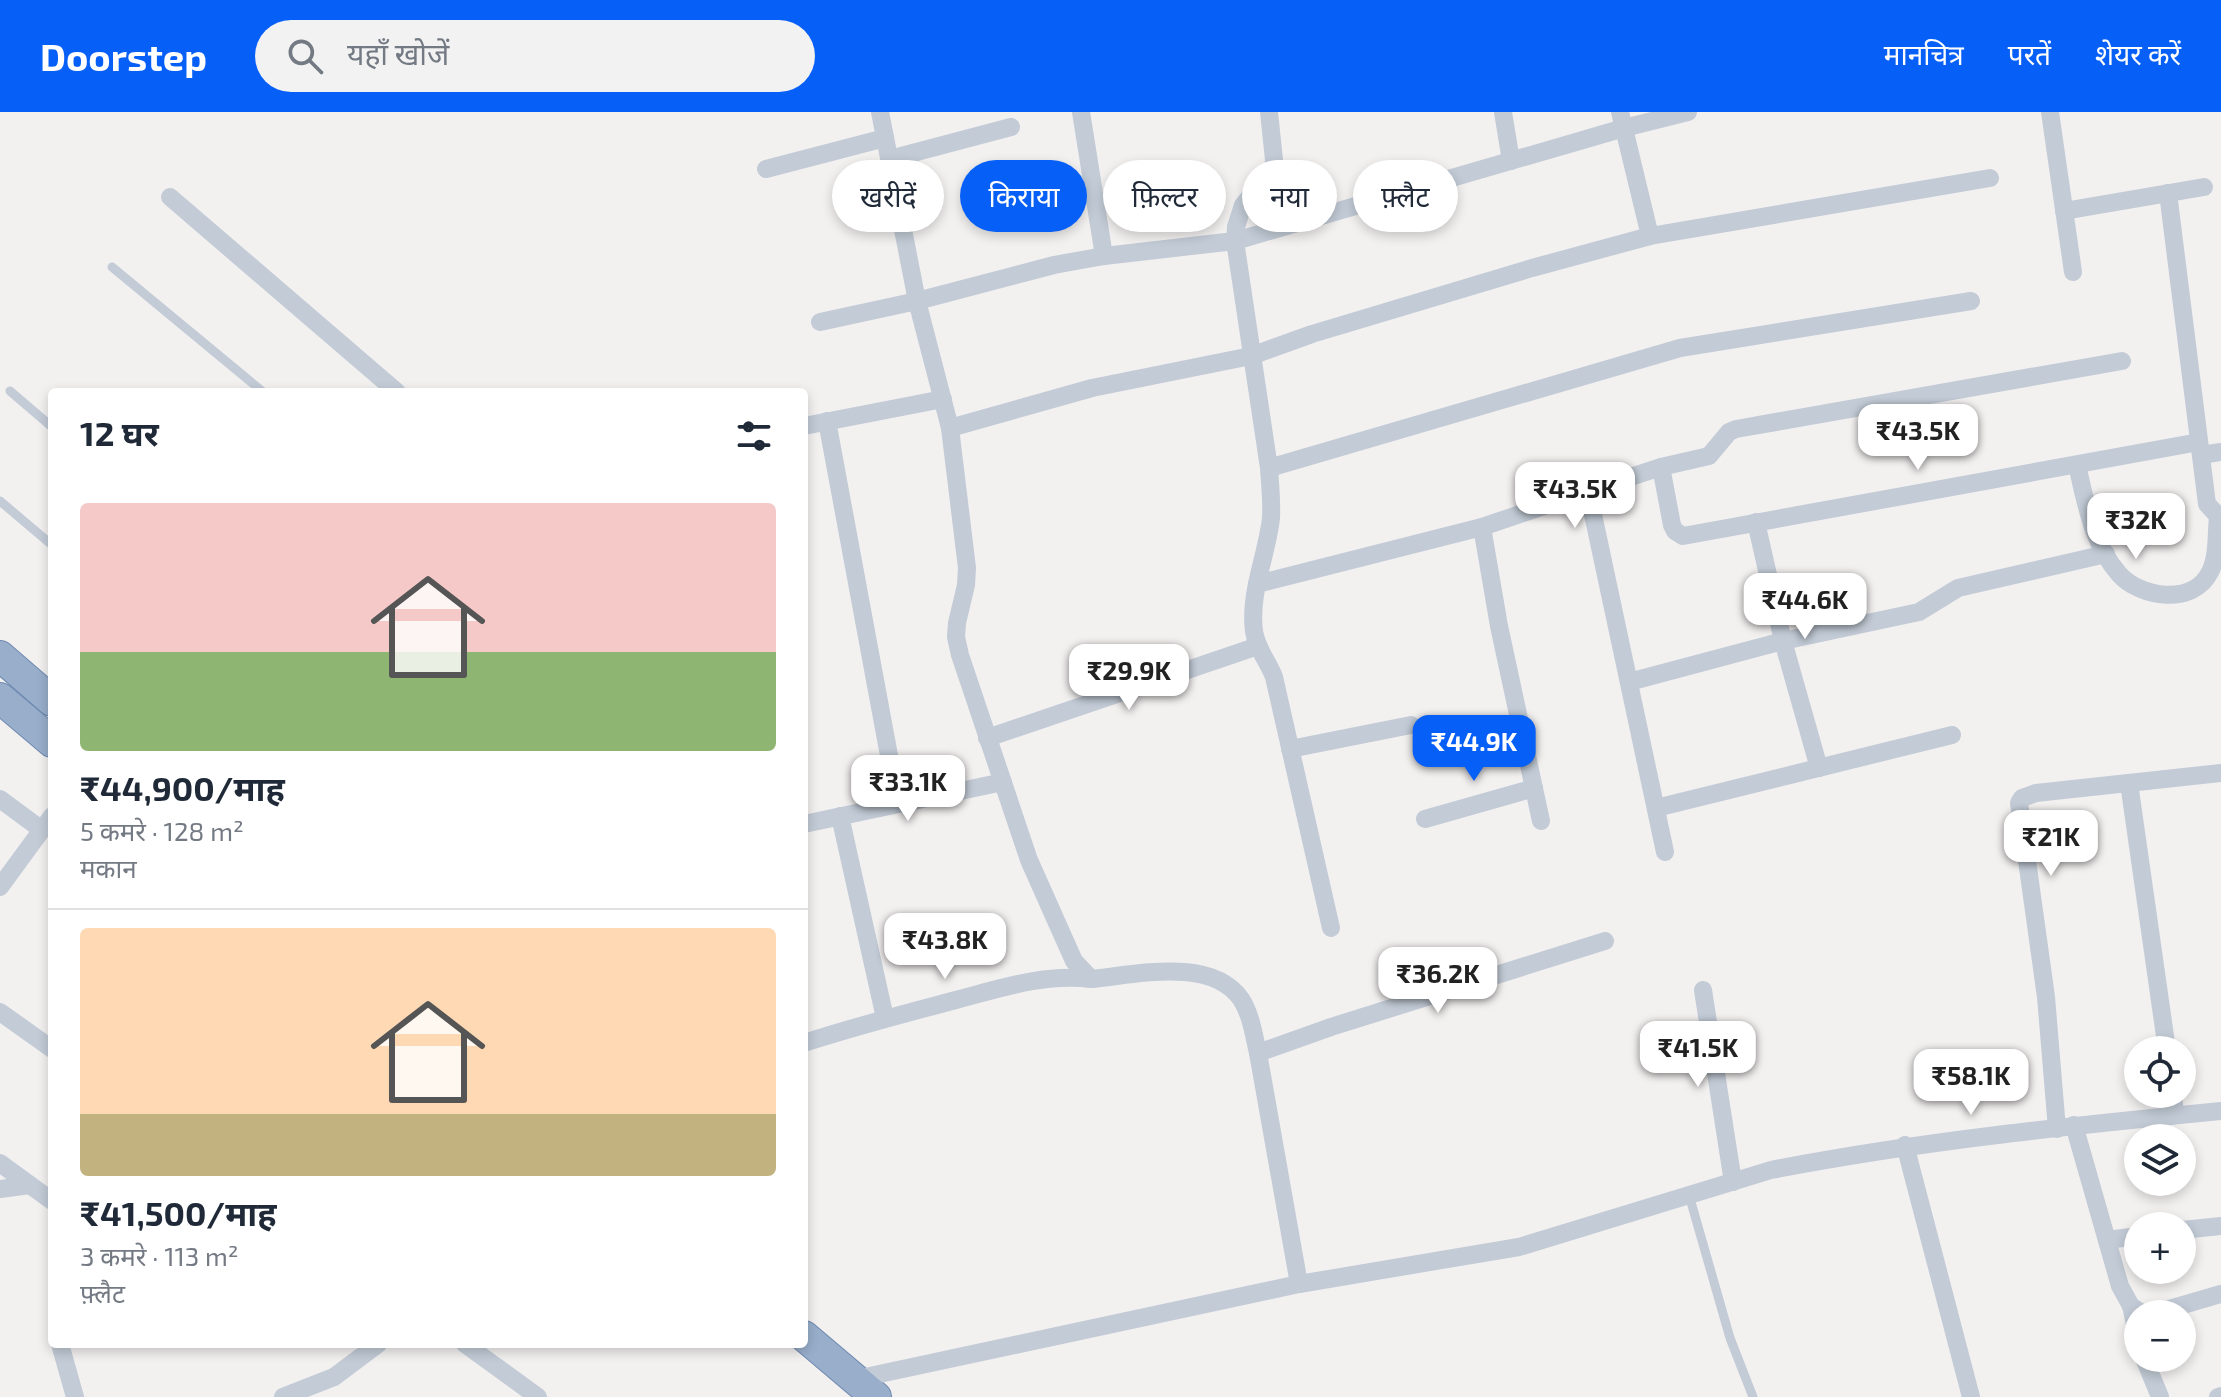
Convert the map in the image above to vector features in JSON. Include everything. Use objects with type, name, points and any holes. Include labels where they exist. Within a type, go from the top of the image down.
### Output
[{"type":"highway","points":[[0,656],[48,698]]},
{"type":"highway","points":[[0,698],[48,739]]},
{"type":"highway","points":[[808,1340],[860,1391]]},
{"type":"highway","points":[[790,1348],[860,1391]]},
{"type":"street","points":[[880,112],[917,301],[950,428],[967,568],[956,637],[1029,860],[1074,961],[1091,979]]},
{"type":"street","points":[[1081,112],[1104,256]]},
{"type":"street","points":[[1269,112],[1273,169],[1243,205],[1235,241],[1269,468],[1271,518],[1254,610],[1258,646],[1274,677],[1331,928]]},
{"type":"street","points":[[1503,112],[1511,161]]},
{"type":"street","points":[[820,322],[917,301],[1054,265],[1235,241],[1511,161],[1622,120],[1688,112]]},
{"type":"street","points":[[2050,112],[2073,272]]},
{"type":"street","points":[[1622,120],[1650,236]]},
{"type":"street","points":[[890,159],[1011,127]]},
{"type":"street","points":[[766,169],[885,138]]},
{"type":"street","points":[[950,428],[1092,388],[1251,356],[1312,334],[1650,236],[1990,178]]},
{"type":"street","points":[[2064,211],[2204,187]]},
{"type":"street","points":[[2077,465],[2093,531],[2118,573],[2139,590],[2170,595],[2191,590],[2202,583],[2210,572],[2214,557],[2219,518],[2207,504],[2168,193]]},
{"type":"street","points":[[170,197],[392,388]]},
{"type":"street","points":[[1269,468],[1680,348],[1971,301]]},
{"type":"street","points":[[1257,584],[1482,527],[1661,467],[1709,456],[1729,432],[1736,429],[2122,361]]},
{"type":"street","points":[[808,425],[943,399]]},
{"type":"street","points":[[827,421],[898,804]]},
{"type":"street","points":[[1661,467],[1672,525],[1678,534],[1686,536],[2077,465],[2200,448],[2221,452]]},
{"type":"street","points":[[1588,491],[1665,852]]},
{"type":"street","points":[[1756,522],[1783,641],[1819,768]]},
{"type":"street","points":[[1482,527],[1499,626],[1541,821]]},
{"type":"street","points":[[1629,682],[1783,641],[1919,612],[1958,588],[2106,554]]},
{"type":"street","points":[[987,738],[1258,646]]},
{"type":"street","points":[[1290,749],[1411,725]]},
{"type":"street","points":[[1656,808],[1952,735]]},
{"type":"street","points":[[2130,1300],[2120,1286],[2107,1240],[2066,1127],[2019,803],[2029,794],[2221,773]]},
{"type":"street","points":[[808,823],[1003,782]]},
{"type":"street","points":[[2129,783],[2165,1036]]},
{"type":"street","points":[[1425,819],[1534,788]]},
{"type":"street","points":[[0,799],[47,823],[0,887]]},
{"type":"street","points":[[840,816],[885,1018]]},
{"type":"street","points":[[1258,1053],[1605,941]]},
{"type":"street","points":[[808,1042],[885,1018],[1030,981],[1069,976],[1091,979],[1192,971],[1216,979],[1241,999],[1248,1015],[1258,1053],[1299,1284]]},
{"type":"street","points":[[1703,990],[1733,1182]]},
{"type":"street","points":[[0,1012],[48,1046]]},
{"type":"street","points":[[2174,1108],[2175,1115]]},
{"type":"street","points":[[860,1391],[1299,1284],[1519,1247],[1771,1170],[1905,1145],[2221,1111]]},
{"type":"street","points":[[1905,1145],[1971,1397]]},
{"type":"street","points":[[0,1163],[48,1198]]},
{"type":"street","points":[[0,1189],[30,1185]]},
{"type":"street","points":[[2196,1229],[2221,1226]]},
{"type":"street","points":[[2107,1240],[2124,1238]]},
{"type":"street","points":[[2196,1301],[2221,1294]]},
{"type":"street","points":[[61,1348],[75,1397]]},
{"type":"street","points":[[283,1397],[334,1377],[373,1348]]},
{"type":"street","points":[[471,1348],[538,1397]]},
{"type":"street","points":[[2150,1372],[2160,1397]]},
{"type":"lane","points":[[112,267],[258,388]]},
{"type":"lane","points":[[10,391],[48,424]]},
{"type":"lane","points":[[0,501],[48,542]]},
{"type":"lane","points":[[1689,1195],[1730,1338],[1753,1397]]}]
